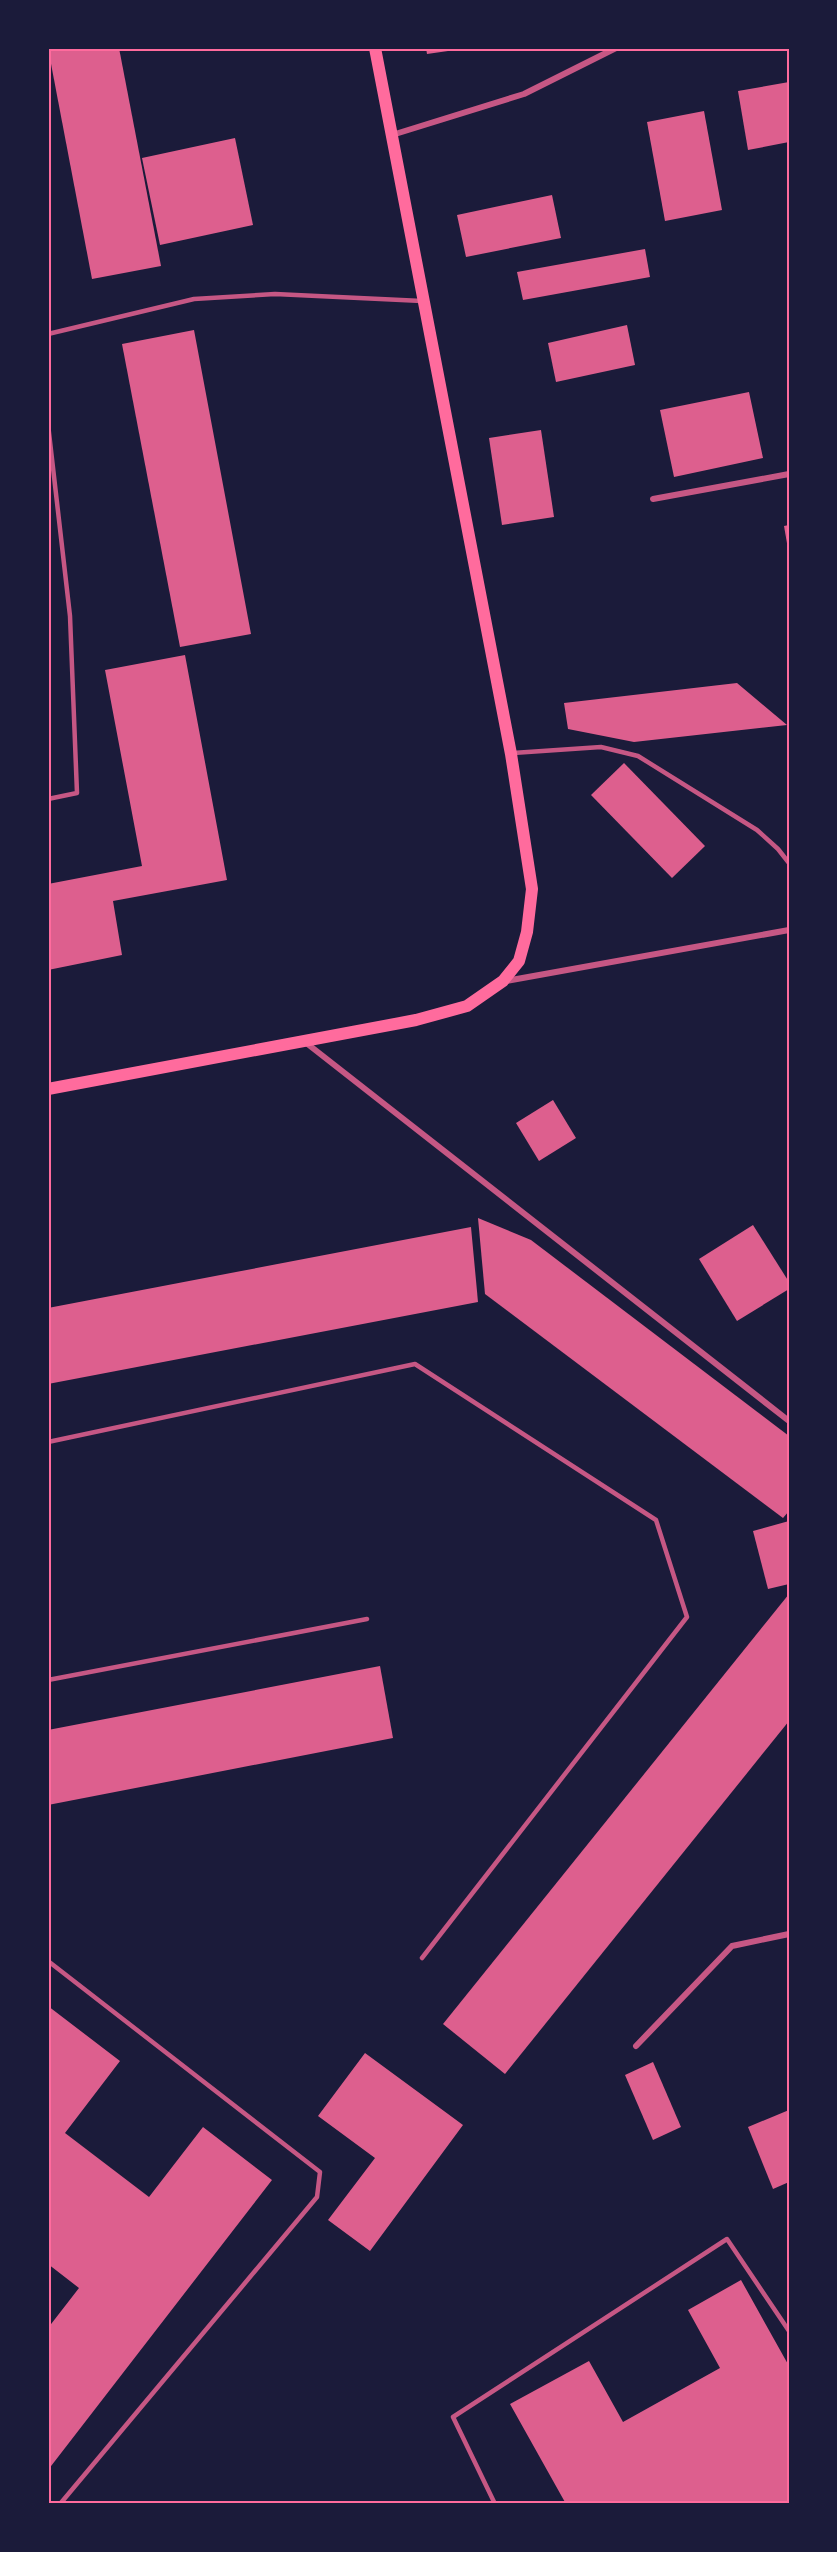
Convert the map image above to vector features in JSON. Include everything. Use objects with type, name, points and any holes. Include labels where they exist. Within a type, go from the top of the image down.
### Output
[{"type":"main road","points":[[48,1089],[416,1020],[467,1006],[503,981],[519,961],[527,932],[532,889],[511,754],[375,48]]},
{"type":"street","points":[[392,135],[524,94],[616,48]]},
{"type":"street","points":[[653,499],[789,474]]},
{"type":"street","points":[[503,981],[789,930]]},
{"type":"street","points":[[303,1041],[789,1420]]},
{"type":"street","points":[[636,2046],[732,1946],[789,1934]]},
{"type":"lane","points":[[48,334],[194,299],[275,294],[422,301]]},
{"type":"lane","points":[[48,424],[70,616],[77,793],[48,799]]},
{"type":"lane","points":[[511,754],[601,747],[638,756],[757,830],[778,849],[789,863]]},
{"type":"lane","points":[[48,1442],[415,1364],[656,1520],[687,1617],[422,1958]]},
{"type":"lane","points":[[48,1680],[367,1619]]},
{"type":"lane","points":[[48,1961],[320,2172],[317,2197],[60,2504]]},
{"type":"lane","points":[[495,2504],[453,2417],[727,2239],[789,2331]]},
{"type":"building","points":[[48,48],[119,48],[161,266],[92,279]]},
{"type":"building","points":[[426,48],[462,48],[462,49],[427,54]]},
{"type":"building","points":[[789,82],[789,142],[748,150],[738,91]]},
{"type":"building","points":[[704,111],[722,210],[665,221],[647,122]]},
{"type":"building","points":[[235,138],[253,225],[160,245],[142,158]]},
{"type":"building","points":[[552,195],[561,238],[466,257],[457,215]]},
{"type":"building","points":[[645,249],[650,277],[523,300],[517,272]]},
{"type":"building","points":[[627,325],[635,365],[556,382],[548,343]]},
{"type":"building","points":[[194,330],[251,634],[180,647],[122,344]]},
{"type":"building","points":[[749,392],[763,458],[674,477],[660,410]]},
{"type":"building","points":[[541,430],[554,517],[502,525],[489,438]]},
{"type":"building","points":[[789,525],[789,549],[788,549],[784,526]]},
{"type":"building","points":[[185,655],[227,880],[113,901],[122,955],[48,970],[48,884],[142,866],[105,670]]},
{"type":"building","points":[[737,683],[787,725],[634,742],[568,729],[564,703]]},
{"type":"building","points":[[624,763],[705,846],[672,878],[591,795]]},
{"type":"building","points":[[553,1100],[576,1138],[539,1161],[516,1123]]},
{"type":"building","points":[[478,1218],[531,1240],[789,1436],[789,1511],[783,1518],[485,1294]]},
{"type":"building","points":[[753,1225],[789,1282],[789,1289],[737,1321],[699,1259]]},
{"type":"building","points":[[471,1227],[478,1302],[48,1384],[48,1308]]},
{"type":"building","points":[[789,1521],[789,1584],[768,1589],[753,1531]]},
{"type":"building","points":[[789,1594],[789,1721],[505,2074],[443,2024]]},
{"type":"building","points":[[380,1666],[393,1738],[48,1805],[48,1730]]},
{"type":"building","points":[[48,2006],[120,2061],[65,2133],[149,2197],[203,2127],[272,2180],[48,2470],[48,2328],[79,2288],[48,2264]]},
{"type":"building","points":[[365,2053],[463,2125],[370,2251],[328,2220],[375,2158],[318,2116]]},
{"type":"building","points":[[653,2062],[681,2127],[653,2140],[625,2075]]},
{"type":"building","points":[[789,2110],[789,2182],[773,2189],[748,2127]]},
{"type":"building","points":[[741,2280],[789,2366],[789,2504],[566,2504],[510,2404],[589,2361],[623,2422],[720,2368],[688,2310]]}]
